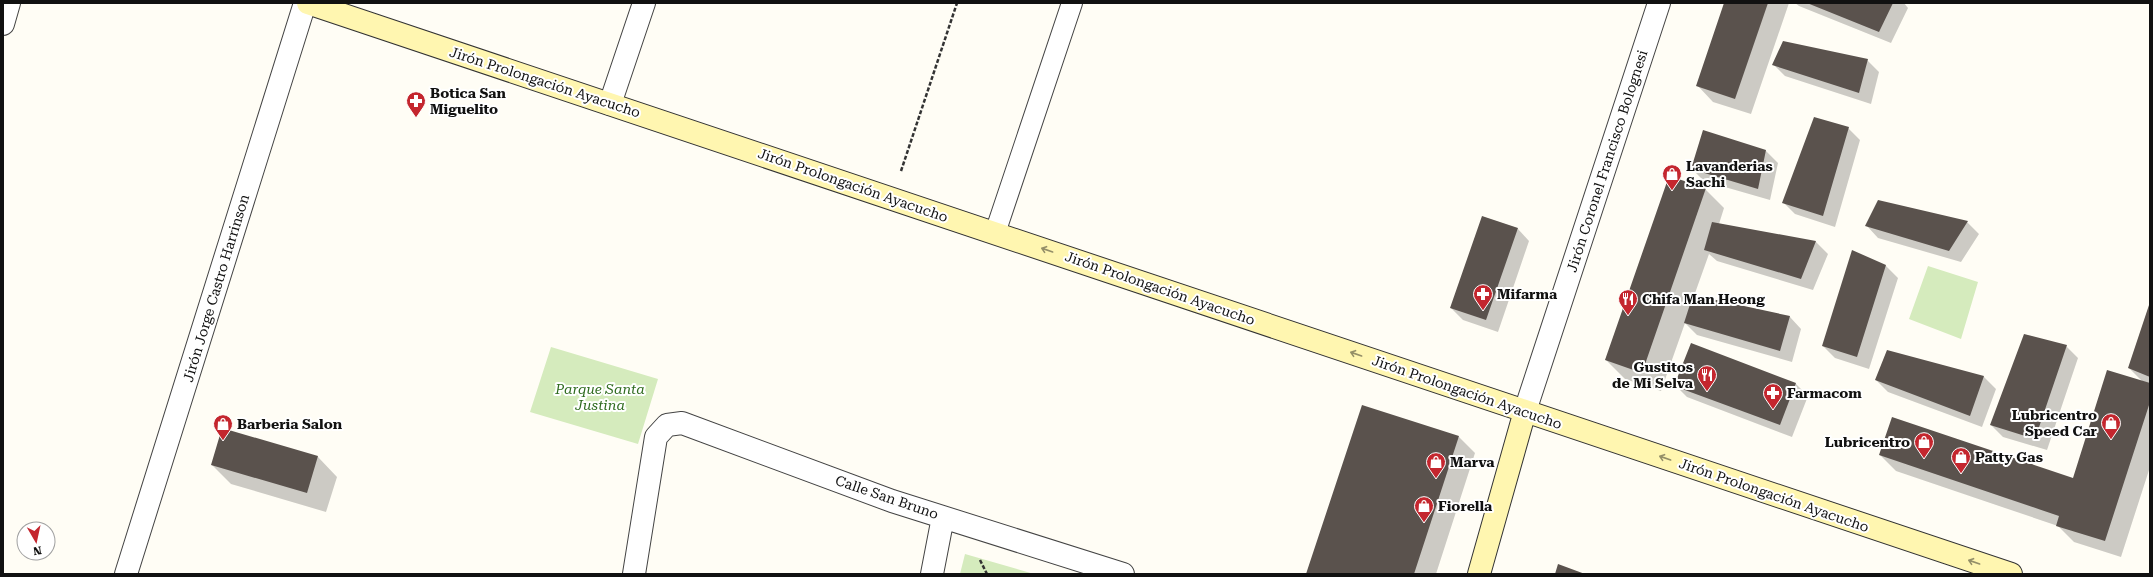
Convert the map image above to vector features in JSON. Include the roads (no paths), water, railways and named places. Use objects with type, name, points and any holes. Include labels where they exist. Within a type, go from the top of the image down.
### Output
[{"type":"street","points":[[3,24],[9,3]]},
{"type":"street","name":"Jirón Jorge Castro Harrinson","points":[[126,574],[305,3]]},
{"type":"street","name":"Jirón Prolongación Ayacucho","points":[[308,3],[2011,574]]},
{"type":"street","points":[[610,104],[644,3]]},
{"type":"street","name":"Jirón Coronel Francisco Bolognesi","points":[[1525,411],[1659,3]]},
{"type":"street","points":[[1479,574],[1525,411]]},
{"type":"street","name":"Calle San Bruno","points":[[634,574],[656,437],[668,425],[682,423],[892,501],[1123,574]]},
{"type":"street","points":[[932,574],[944,517]]},
{"type":"lane","points":[[995,233],[1072,3]]},
{"type":"place","name":"Botica San Miguelito","points":[[416,118]]},
{"type":"place","name":"Lavanderias Sachi","points":[[1672,191]]},
{"type":"place","name":"Mifarma","points":[[1483,311]]},
{"type":"place","name":"Chifa Man Heong","points":[[1628,316]]},
{"type":"place","name":"Gustitos de Mi Selva","points":[[1707,392]]},
{"type":"place","name":"Farmacom","points":[[1773,410]]},
{"type":"place","name":"Lubricentro Speed Car","points":[[2111,440]]},
{"type":"place","name":"Barberia Salon","points":[[223,441]]},
{"type":"place","name":"Lubricentro","points":[[1924,459]]},
{"type":"place","name":"Patty Gas","points":[[1961,474]]},
{"type":"place","name":"Marva","points":[[1436,479]]},
{"type":"place","name":"Fiorella","points":[[1424,523]]},
{"type":"park label","name":"Parque Santa Justina","points":[[600,398]]}]
